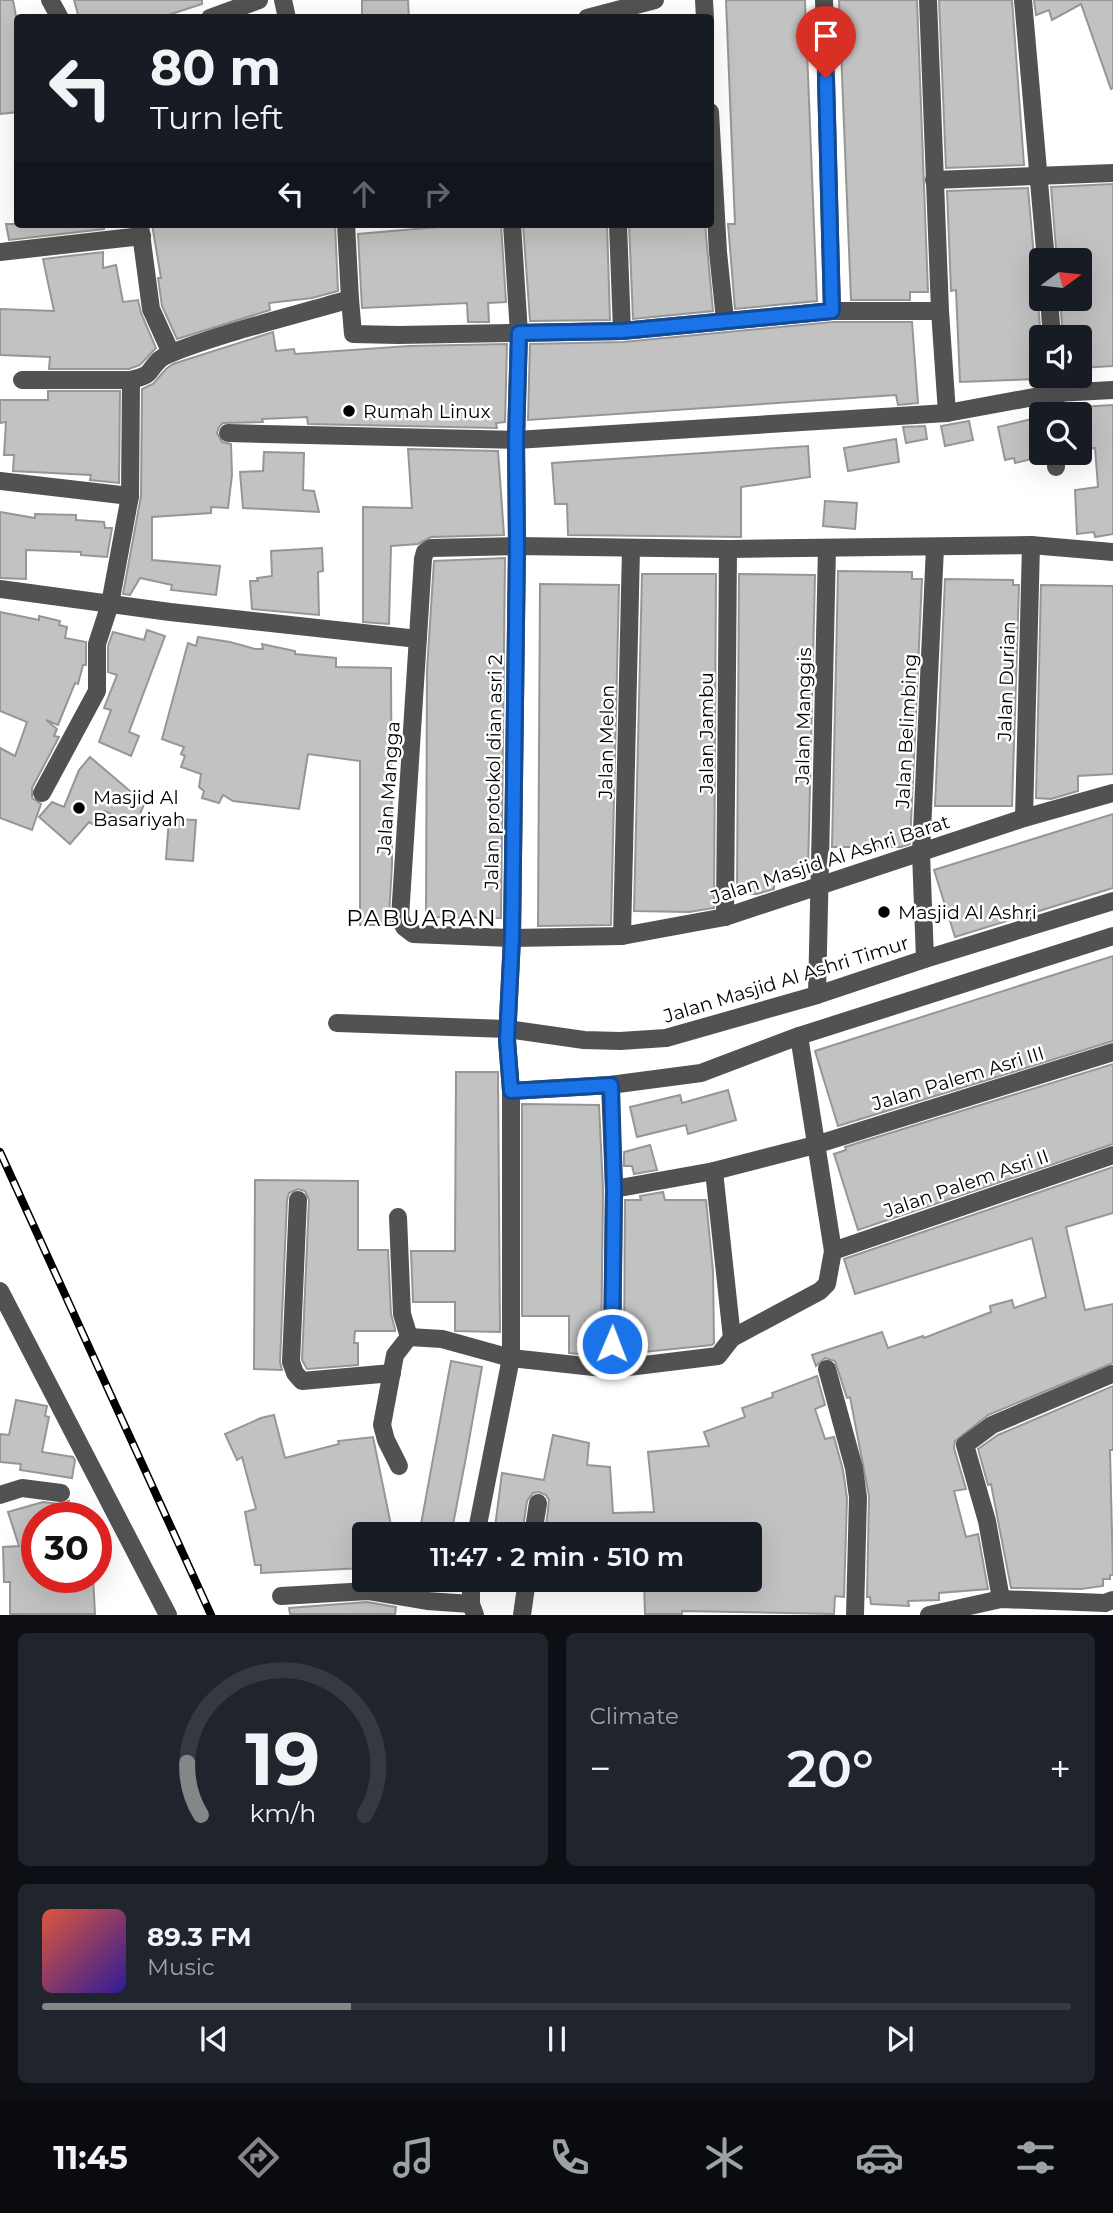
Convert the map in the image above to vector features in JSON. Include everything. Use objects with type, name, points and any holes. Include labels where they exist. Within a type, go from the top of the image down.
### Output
[{"type":"street","points":[[221,14],[259,0]]},
{"type":"street","points":[[614,14],[655,0]]},
{"type":"street","points":[[824,0],[832,311]]},
{"type":"street","points":[[928,0],[940,311],[947,413]]},
{"type":"street","points":[[1023,0],[1045,248]]},
{"type":"street","points":[[934,180],[1113,173]]},
{"type":"street","points":[[714,182],[725,320]]},
{"type":"street","points":[[346,228],[353,334],[622,331],[832,311],[940,311]]},
{"type":"street","name":"Jalan protokol dian asri 2","points":[[479,1522],[511,1358],[511,1091],[507,1034],[512,938],[519,333],[512,228]]},
{"type":"street","points":[[618,228],[622,331]]},
{"type":"street","points":[[0,252],[141,230],[151,310],[171,354]]},
{"type":"street","points":[[22,380],[131,380],[144,376],[158,359],[171,354],[236,330],[350,299]]},
{"type":"street","points":[[42,793],[97,691],[97,644],[110,604],[130,496],[131,380]]},
{"type":"street","points":[[228,433],[516,440],[947,413],[1041,388]]},
{"type":"street","points":[[1092,388],[1113,390]]},
{"type":"street","points":[[0,481],[130,496]]},
{"type":"street","points":[[517,547],[728,549],[1031,545],[1113,552]]},
{"type":"street","name":"Jalan Durian","points":[[1024,818],[1031,545]]},
{"type":"street","name":"Jalan Mangga","points":[[414,934],[404,927],[400,917],[425,552],[438,546],[517,547]]},
{"type":"street","name":"Jalan Belimbing","points":[[925,959],[921,853],[935,547]]},
{"type":"street","name":"Jalan Manggis","points":[[817,996],[827,548]]},
{"type":"street","name":"Jalan Melon","points":[[622,936],[631,549]]},
{"type":"street","name":"Jalan Jambu","points":[[725,917],[728,549]]},
{"type":"street","points":[[0,589],[418,639]]},
{"type":"street","name":"Jalan Masjid Al Ashri Barat","points":[[414,934],[512,938],[622,936],[725,917],[1024,818],[1113,793]]},
{"type":"street","name":"Jalan Masjid Al Ashri Timur","points":[[337,1023],[584,1040],[666,1038],[817,996],[925,959],[1113,901]]},
{"type":"street","points":[[511,1091],[611,1085],[701,1073],[799,1036],[1111,942]]},
{"type":"street","points":[[409,1337],[442,1339],[511,1358],[612,1370],[718,1356],[732,1338],[820,1291],[827,1284],[833,1251],[799,1036]]},
{"type":"street","name":"Jalan Palem Asri III","points":[[614,1189],[714,1171],[815,1144],[1113,1052]]},
{"type":"street","points":[[611,1085],[614,1189],[612,1370]]},
{"type":"street","name":"Jalan Palem Asri II","points":[[833,1251],[1113,1155]]},
{"type":"street","points":[[714,1171],[732,1338]]},
{"type":"street","points":[[298,1200],[290,1362],[295,1373],[302,1381],[392,1373]]},
{"type":"street","points":[[398,1217],[402,1314],[409,1337]]},
{"type":"street","points":[[0,1291],[168,1615]]},
{"type":"street","points":[[399,1466],[386,1440],[383,1425],[395,1355],[409,1337]]},
{"type":"street","points":[[827,1369],[854,1468],[858,1519],[855,1615]]},
{"type":"street","points":[[1001,1599],[988,1521],[965,1445],[992,1424],[1112,1374]]},
{"type":"street","points":[[0,1494],[22,1488],[61,1493]]},
{"type":"street","points":[[535,1522],[538,1503]]},
{"type":"street","points":[[281,1596],[368,1591],[473,1609]]},
{"type":"street","points":[[522,1615],[525,1592]]},
{"type":"street","points":[[929,1615],[1001,1599],[1105,1603],[1113,1600]]},
{"type":"building","points":[[0,0],[13,0],[16,14],[14,112],[0,114]]},
{"type":"building","points":[[74,0],[202,0],[202,4],[171,14],[78,14]]},
{"type":"building","points":[[362,0],[408,0],[409,14],[362,14]]},
{"type":"building","points":[[726,0],[805,0],[817,301],[735,309],[728,224],[735,224]]},
{"type":"building","points":[[839,0],[917,0],[928,292],[910,292],[910,300],[851,300]]},
{"type":"building","points":[[939,0],[1012,0],[1024,165],[946,168]]},
{"type":"building","points":[[1034,0],[1113,0],[1113,88],[1111,89],[1081,4],[1052,20],[1049,10],[1036,15]]},
{"type":"building","points":[[1113,184],[1113,366],[1092,367],[1092,325],[1062,325],[1061,312],[1092,312],[1092,248],[1056,248],[1051,187]]},
{"type":"building","points":[[1028,188],[1033,248],[1029,248],[1029,312],[1039,312],[1040,325],[1029,325],[1029,379],[960,382],[956,290],[951,291],[947,191]]},
{"type":"building","points":[[6,224],[14,224],[14,228],[104,228],[104,229],[9,240]]},
{"type":"building","points":[[153,228],[335,228],[338,291],[312,298],[269,303],[270,310],[177,339],[162,306],[158,278],[161,278]]},
{"type":"building","points":[[427,228],[501,228],[506,302],[488,303],[489,322],[468,322],[467,303],[362,308],[358,234]]},
{"type":"building","points":[[523,228],[607,228],[610,320],[530,321]]},
{"type":"building","points":[[629,228],[705,228],[713,311],[633,319]]},
{"type":"building","points":[[103,252],[103,268],[116,265],[123,302],[138,300],[156,348],[140,365],[129,369],[49,369],[50,357],[0,355],[0,309],[54,311],[43,259]]},
{"type":"building","points":[[833,322],[912,322],[918,403],[898,405],[896,395],[528,420],[530,344],[623,342]]},
{"type":"building","points":[[273,332],[276,351],[294,349],[295,354],[409,346],[507,344],[505,422],[496,423],[497,428],[308,424],[307,417],[223,423],[217,433],[222,442],[231,444],[232,475],[228,508],[211,507],[211,513],[152,517],[152,560],[220,566],[216,595],[171,590],[172,585],[140,578],[130,595],[123,594],[141,496],[142,389],[153,384],[173,364]]},
{"type":"building","points":[[48,391],[120,391],[119,483],[90,480],[91,475],[13,471],[14,455],[4,455],[6,422],[0,423],[0,400],[48,400]]},
{"type":"building","points":[[1113,405],[1113,534],[1095,537],[1094,532],[1077,534],[1075,490],[1098,487],[1095,448],[1092,448],[1092,406]]},
{"type":"building","points":[[1029,420],[1029,460],[1015,463],[1014,458],[1005,460],[998,427]]},
{"type":"building","points":[[969,421],[973,440],[945,446],[941,426]]},
{"type":"building","points":[[925,426],[927,439],[906,443],[903,427]]},
{"type":"building","points":[[896,439],[899,462],[848,471],[844,448]]},
{"type":"building","points":[[808,446],[810,477],[741,487],[741,537],[568,535],[567,504],[555,504],[552,463]]},
{"type":"building","points":[[408,449],[498,451],[504,535],[431,537],[418,544],[391,546],[389,624],[363,622],[363,507],[412,508]]},
{"type":"building","points":[[264,452],[304,453],[303,490],[314,491],[319,512],[243,508],[240,472],[263,471]]},
{"type":"building","points":[[825,501],[857,503],[855,529],[823,526]]},
{"type":"building","points":[[0,512],[35,518],[35,514],[76,515],[76,520],[104,522],[105,528],[112,528],[107,557],[81,555],[81,552],[26,550],[26,579],[0,578]]},
{"type":"building","points":[[322,548],[323,571],[318,572],[319,615],[252,609],[250,581],[272,576],[271,551]]},
{"type":"building","points":[[505,558],[501,918],[426,917],[427,670],[434,561]]},
{"type":"building","points":[[838,571],[912,572],[912,579],[922,579],[910,844],[901,847],[832,847]]},
{"type":"building","points":[[642,574],[716,574],[714,908],[689,912],[634,911]]},
{"type":"building","points":[[739,574],[815,575],[808,871],[786,871],[774,878],[774,889],[757,894],[737,894]]},
{"type":"building","points":[[945,579],[1013,580],[1013,585],[1019,585],[1012,806],[935,806]]},
{"type":"building","points":[[540,584],[619,585],[611,925],[538,926]]},
{"type":"building","points":[[1041,585],[1113,586],[1113,774],[1078,776],[1078,791],[1051,799],[1036,798]]},
{"type":"building","points":[[0,612],[39,620],[39,616],[60,621],[59,625],[67,627],[65,638],[86,642],[86,665],[83,665],[78,684],[75,683],[58,725],[46,720],[57,729],[54,736],[59,737],[32,788],[32,798],[41,804],[32,830],[0,818],[0,748],[15,756],[27,722],[0,711]]},
{"type":"building","points":[[147,630],[165,636],[129,732],[139,736],[131,756],[99,742],[111,710],[104,708],[117,675],[108,672],[108,646],[113,632],[144,640]]},
{"type":"building","points":[[198,637],[255,649],[263,649],[262,644],[295,651],[295,654],[336,658],[336,667],[391,668],[391,925],[360,925],[360,761],[308,754],[299,809],[233,801],[223,795],[219,803],[202,798],[204,791],[199,787],[201,774],[181,767],[185,756],[181,754],[184,747],[162,739],[188,643],[196,646]]},
{"type":"building","name":"Masjid Al Basariyah","points":[[90,757],[145,802],[136,824],[104,811],[92,824],[89,822],[70,844],[39,817],[52,802],[64,807],[79,770]]},
{"type":"building","points":[[1113,814],[1113,888],[955,937],[934,870]]},
{"type":"building","points":[[169,819],[196,820],[193,861],[166,859]]},
{"type":"building","points":[[1113,956],[1113,1041],[838,1126],[815,1051]]},
{"type":"building","points":[[1113,1064],[1113,1144],[858,1230],[834,1154],[846,1150],[845,1147]]},
{"type":"building","points":[[456,1072],[498,1072],[500,1332],[455,1331],[455,1302],[413,1302],[411,1251],[455,1251]]},
{"type":"building","points":[[728,1090],[736,1120],[688,1134],[686,1125],[637,1137],[630,1107],[680,1095],[682,1103]]},
{"type":"building","points":[[522,1104],[599,1105],[603,1189],[601,1356],[569,1353],[569,1316],[522,1316]]},
{"type":"building","points":[[650,1145],[657,1170],[634,1174],[632,1166],[624,1166],[624,1152]]},
{"type":"building","points":[[1113,1167],[1113,1213],[1066,1227],[1085,1310],[1113,1304],[1113,1363],[988,1415],[955,1441],[954,1448],[966,1489],[954,1491],[966,1537],[978,1534],[988,1589],[939,1593],[939,1600],[908,1601],[909,1606],[871,1604],[870,1597],[867,1597],[869,1496],[850,1397],[847,1398],[835,1361],[825,1358],[816,1366],[812,1355],[882,1332],[888,1348],[923,1336],[924,1338],[991,1312],[990,1306],[1012,1300],[1014,1308],[1046,1297],[1032,1238],[855,1294],[844,1259]]},
{"type":"building","points":[[255,1180],[358,1181],[358,1250],[388,1250],[391,1314],[395,1331],[355,1331],[358,1365],[307,1369],[302,1360],[309,1200],[305,1191],[298,1189],[289,1193],[287,1200],[280,1362],[282,1370],[254,1369]]},
{"type":"building","points":[[663,1192],[665,1200],[706,1200],[713,1271],[714,1343],[624,1354],[625,1200],[641,1200],[640,1196]]},
{"type":"building","points":[[451,1361],[482,1367],[454,1522],[421,1522]]},
{"type":"building","points":[[817,1376],[825,1405],[815,1409],[825,1439],[834,1437],[847,1498],[844,1597],[835,1596],[834,1614],[682,1611],[682,1614],[645,1614],[644,1592],[762,1592],[762,1522],[546,1522],[549,1500],[539,1492],[533,1493],[527,1501],[524,1522],[496,1522],[502,1473],[544,1480],[553,1435],[589,1443],[587,1465],[610,1467],[613,1513],[654,1512],[648,1452],[709,1446],[704,1432],[745,1417],[742,1408],[773,1397],[772,1393]]},
{"type":"building","points":[[1113,1386],[1113,1450],[1110,1450],[1113,1575],[1110,1575],[1110,1579],[1103,1579],[1103,1586],[1081,1589],[1011,1588],[991,1484],[988,1485],[978,1449],[998,1435]]},
{"type":"building","points":[[16,1400],[47,1406],[45,1416],[49,1417],[42,1452],[73,1457],[75,1460],[72,1478],[20,1470],[21,1464],[0,1462],[0,1434],[9,1435]]},
{"type":"building","points":[[274,1415],[285,1458],[339,1444],[338,1441],[373,1437],[390,1522],[352,1522],[352,1569],[261,1573],[261,1565],[255,1565],[245,1512],[256,1509],[242,1457],[237,1460],[225,1434]]},
{"type":"building","points":[[21,1508],[21,1593],[94,1593],[95,1614],[10,1614],[10,1582],[4,1582],[3,1547],[19,1546],[8,1512]]},
{"type":"building","points":[[367,1602],[396,1607],[395,1614],[290,1614],[289,1608]]},
{"type":"railway","points":[[0,1152],[211,1615]]},
{"type":"place","name":"Rumah Linux","points":[[349,411]]},
{"type":"place","name":"Masjid Al Basariyah","points":[[79,808]]},
{"type":"place","name":"Masjid Al Ashri","points":[[884,912]]},
{"type":"district","name":"PABUARAN","points":[[422,918]]},
{"type":"route","points":[[612,1344],[614,1189],[611,1085],[511,1091],[507,1040],[512,938],[519,333],[622,331],[832,311],[826,78]]}]
